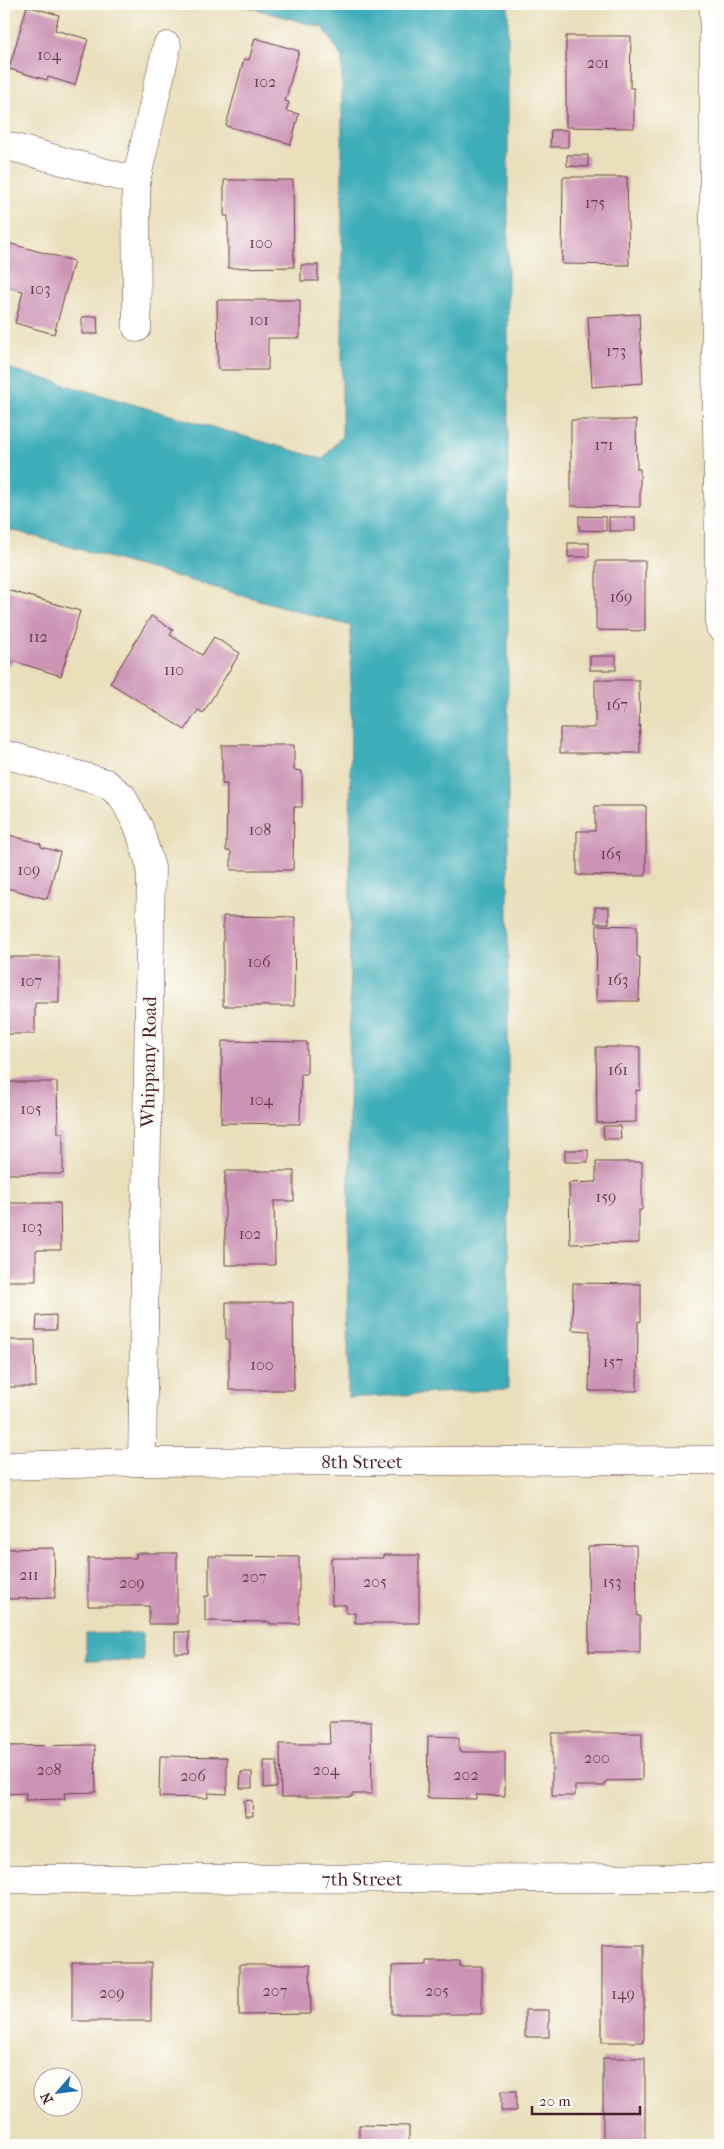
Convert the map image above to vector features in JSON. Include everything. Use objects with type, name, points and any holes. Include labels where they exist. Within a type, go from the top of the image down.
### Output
[{"type":"street","points":[[714,4],[720,627]]},
{"type":"street","points":[[137,328],[136,181],[166,46]]},
{"type":"street","points":[[4,145],[136,181]]},
{"type":"street","name":"Whippany Road","points":[[4,754],[106,783],[122,796],[135,820],[151,868],[142,1462]]},
{"type":"street","name":"8th Street","points":[[4,1466],[142,1462],[720,1460]]},
{"type":"street","name":"7th Street","points":[[4,1879],[720,1878]]},
{"type":"water","points":[[237,4],[508,4],[508,1389],[348,1398],[351,626],[4,528],[4,367],[323,459],[342,436],[342,58],[324,28]]},
{"type":"water","points":[[143,1633],[143,1661],[86,1661],[86,1634]]},
{"type":"building","points":[[27,6],[59,15],[55,30],[88,39],[75,85],[48,77],[47,80],[9,69]]},
{"type":"building","points":[[566,36],[631,36],[630,88],[634,88],[634,128],[566,127]]},
{"type":"building","points":[[255,38],[299,51],[285,101],[289,102],[286,111],[299,114],[291,144],[226,126],[244,59],[249,60]]},
{"type":"building","points":[[551,130],[568,130],[568,147],[550,147]]},
{"type":"building","points":[[567,155],[588,155],[588,167],[567,166]]},
{"type":"building","points":[[563,177],[627,177],[629,265],[562,264]]},
{"type":"building","points":[[224,180],[293,180],[294,267],[228,268],[228,216],[224,216]]},
{"type":"building","points":[[4,242],[74,261],[54,334],[15,323],[23,291],[4,286]]},
{"type":"building","points":[[301,265],[318,265],[318,281],[301,281]]},
{"type":"building","points":[[217,300],[300,300],[300,338],[268,338],[268,370],[218,370]]},
{"type":"building","points":[[639,314],[643,383],[592,387],[588,317]]},
{"type":"building","points":[[97,316],[98,334],[82,334],[82,317]]},
{"type":"building","points":[[571,420],[636,420],[637,469],[640,469],[640,507],[571,506]]},
{"type":"building","points":[[579,516],[606,517],[606,531],[579,530]]},
{"type":"building","points":[[609,517],[635,517],[635,531],[609,531]]},
{"type":"building","points":[[568,543],[589,543],[589,557],[568,557]]},
{"type":"building","points":[[596,561],[645,561],[645,631],[596,630]]},
{"type":"building","points":[[4,589],[80,611],[61,676],[13,661],[11,665],[4,663]]},
{"type":"building","points":[[151,616],[173,630],[170,635],[202,655],[214,637],[240,653],[203,713],[198,710],[185,730],[110,683]]},
{"type":"building","points":[[590,656],[616,656],[616,670],[590,670]]},
{"type":"building","points":[[595,680],[639,680],[640,753],[560,753],[560,728],[595,728]]},
{"type":"building","points":[[222,745],[294,745],[294,770],[302,771],[302,807],[294,807],[293,870],[231,870],[231,851],[226,851],[227,784],[222,784]]},
{"type":"building","points":[[595,806],[646,806],[646,876],[577,875],[577,831],[595,831]]},
{"type":"building","points":[[6,834],[41,844],[41,847],[60,852],[47,899],[4,887],[4,836]]},
{"type":"building","points":[[595,907],[609,907],[609,923],[595,923]]},
{"type":"building","points":[[223,916],[295,917],[294,1006],[223,1006]]},
{"type":"building","points":[[597,925],[637,926],[637,957],[640,957],[639,1001],[596,1001]]},
{"type":"building","points":[[4,957],[59,957],[59,1003],[35,1003],[35,1034],[4,1034]]},
{"type":"building","points":[[222,1041],[307,1042],[307,1074],[301,1074],[300,1124],[221,1123]]},
{"type":"building","points":[[596,1047],[640,1047],[640,1091],[636,1090],[636,1122],[597,1123]]},
{"type":"building","points":[[4,1082],[57,1082],[58,1133],[63,1133],[63,1174],[4,1174]]},
{"type":"building","points":[[603,1126],[620,1126],[621,1139],[604,1139]]},
{"type":"building","points":[[565,1150],[588,1150],[588,1162],[565,1162]]},
{"type":"building","points":[[596,1162],[642,1162],[642,1210],[639,1210],[639,1243],[570,1244],[569,1183],[596,1182]]},
{"type":"building","points":[[225,1171],[294,1171],[294,1201],[274,1201],[275,1265],[225,1265]]},
{"type":"building","points":[[4,1203],[60,1203],[61,1250],[36,1250],[36,1281],[4,1281]]},
{"type":"building","points":[[573,1283],[641,1284],[641,1321],[638,1322],[637,1391],[589,1391],[590,1331],[572,1330]]},
{"type":"building","points":[[226,1302],[293,1302],[294,1390],[229,1390],[229,1339],[226,1339]]},
{"type":"building","points":[[56,1315],[56,1330],[36,1330],[37,1316]]},
{"type":"building","points":[[4,1340],[35,1340],[36,1387],[4,1387]]},
{"type":"building","points":[[636,1545],[637,1616],[640,1616],[640,1652],[589,1652],[588,1546]]},
{"type":"building","points":[[54,1548],[55,1598],[4,1599],[4,1549]]},
{"type":"building","points":[[136,1553],[177,1553],[177,1624],[149,1624],[149,1606],[88,1606],[88,1558],[136,1558]]},
{"type":"building","points":[[383,1555],[419,1555],[419,1623],[355,1623],[355,1613],[346,1613],[346,1605],[332,1605],[331,1558],[383,1558]]},
{"type":"building","points":[[209,1556],[299,1557],[299,1624],[205,1621],[205,1596],[209,1596]]},
{"type":"building","points":[[175,1632],[189,1632],[189,1653],[175,1653]]},
{"type":"building","points":[[329,1721],[371,1721],[372,1794],[352,1794],[352,1797],[281,1797],[280,1744],[330,1744]]},
{"type":"building","points":[[552,1733],[642,1733],[642,1780],[606,1781],[605,1786],[575,1786],[575,1796],[552,1796]]},
{"type":"building","points":[[428,1736],[459,1737],[459,1752],[505,1752],[505,1796],[476,1795],[476,1799],[427,1798]]},
{"type":"building","points":[[95,1745],[96,1792],[64,1793],[65,1799],[25,1800],[26,1793],[4,1794],[4,1746]]},
{"type":"building","points":[[160,1756],[227,1757],[227,1794],[208,1793],[208,1798],[159,1797]]},
{"type":"building","points":[[264,1761],[277,1761],[277,1787],[264,1788]]},
{"type":"building","points":[[241,1772],[252,1772],[252,1788],[240,1788]]},
{"type":"building","points":[[252,1800],[253,1816],[245,1816],[244,1801]]},
{"type":"building","points":[[602,1945],[644,1945],[644,2042],[602,2042]]},
{"type":"building","points":[[427,1961],[460,1961],[460,1966],[482,1966],[482,2014],[392,2014],[392,1966],[427,1965]]},
{"type":"building","points":[[72,1963],[151,1963],[151,2021],[72,2021]]},
{"type":"building","points":[[239,1965],[310,1965],[311,2014],[239,2015]]},
{"type":"building","points":[[525,2010],[549,2010],[549,2037],[525,2037]]},
{"type":"building","points":[[603,2058],[645,2058],[645,2145],[603,2145]]},
{"type":"building","points":[[501,2091],[516,2091],[516,2111],[501,2111]]},
{"type":"building","points":[[359,2125],[409,2126],[409,2145],[359,2145]]}]
